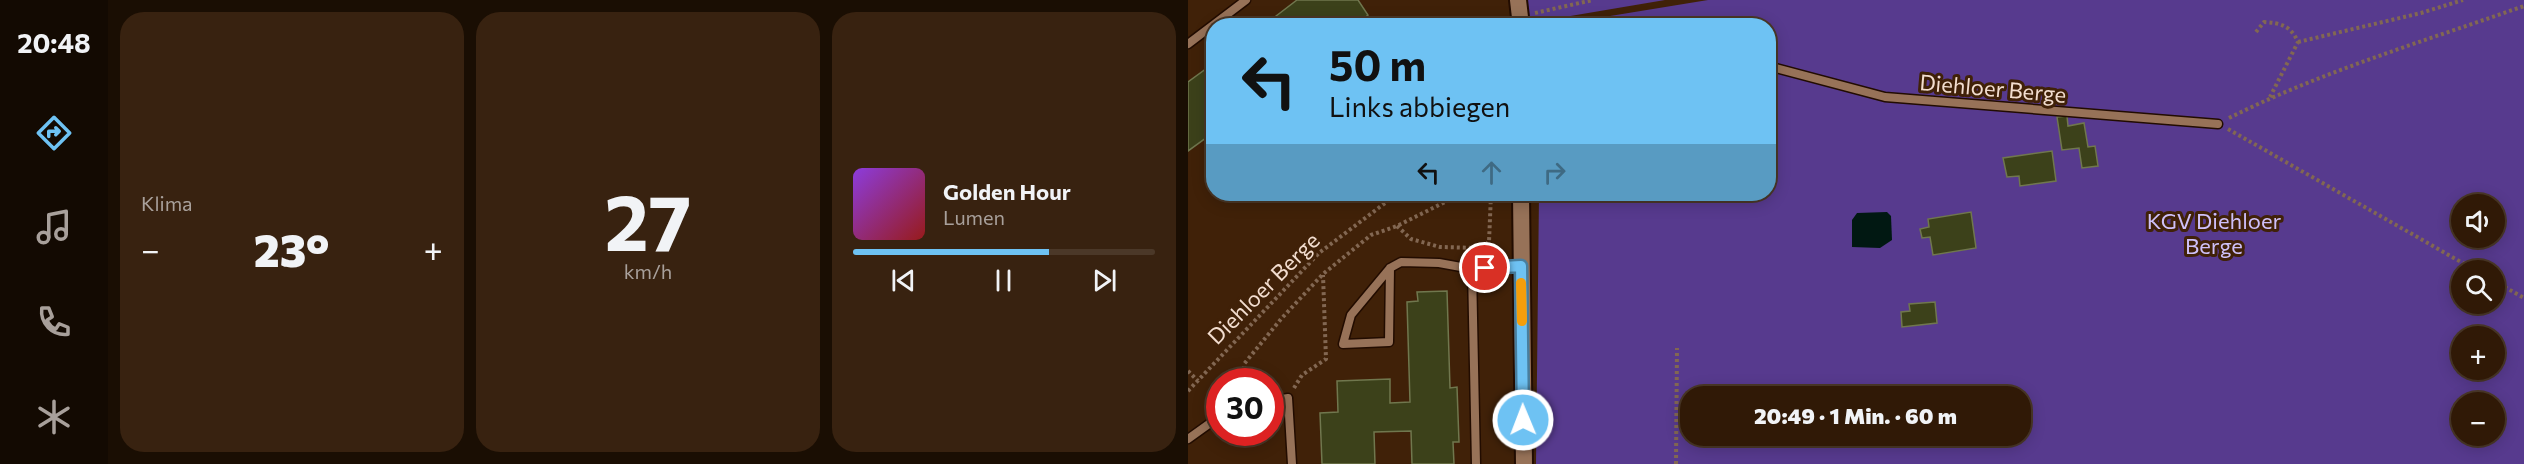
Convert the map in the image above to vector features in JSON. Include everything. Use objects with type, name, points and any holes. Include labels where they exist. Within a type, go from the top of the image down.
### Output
[{"type":"street","points":[[1521,201],[1524,464]]},
{"type":"lane","points":[[1222,18],[1246,0]]},
{"type":"lane","points":[[1188,44],[1206,30]]},
{"type":"lane","name":"Diehloer Berge","points":[[1776,68],[1885,97],[2218,124]]},
{"type":"lane","points":[[1390,268],[1389,342],[1343,344],[1351,315],[1390,268],[1401,262],[1439,263],[1472,269],[1521,266]]},
{"type":"lane","points":[[1472,269],[1476,464]]},
{"type":"lane","points":[[1284,399],[1288,398],[1292,464]]},
{"type":"lane","points":[[1188,439],[1206,426]]},
{"type":"path","points":[[1520,14],[1593,0]]},
{"type":"path","points":[[2298,42],[2421,13],[2463,0]]},
{"type":"path","points":[[2218,124],[2269,98],[2524,6]]},
{"type":"path","points":[[2256,32],[2264,22],[2282,23],[2294,32],[2298,42],[2269,98]]},
{"type":"path","points":[[2218,124],[2457,260]]},
{"type":"path","name":"Diehloer Berge","points":[[1188,391],[1319,253],[1388,201]]},
{"type":"path","points":[[1244,368],[1244,364],[1281,319],[1323,274],[1371,235],[1397,226],[1447,201]]},
{"type":"path","points":[[1397,226],[1411,239],[1440,247],[1481,248],[1489,242],[1491,201]]},
{"type":"path","points":[[1288,398],[1302,375],[1326,358],[1323,274]]},
{"type":"path","points":[[2505,287],[2524,298]]},
{"type":"path","points":[[1676,464],[1677,348]]},
{"type":"path","points":[[1188,371],[1198,381]]},
{"type":"green space","points":[[1525,0],[1665,0],[1559,18],[1528,18]]},
{"type":"green space","name":"KGV Diehloer Berge","points":[[1708,0],[2524,0],[2524,464],[1536,464],[1539,201],[1776,201],[1776,18],[1598,18]]},
{"type":"water","points":[[1887,212],[1891,216],[1892,240],[1880,248],[1852,247],[1852,220],[1857,213]]},
{"type":"building","points":[[1297,0],[1358,0],[1368,15],[1364,18],[1273,18]]},
{"type":"building","points":[[1206,69],[1206,138],[1188,151],[1188,82]]},
{"type":"building","points":[[2067,116],[2068,126],[2084,123],[2088,147],[2095,146],[2098,166],[2082,168],[2079,148],[2062,150],[2057,117]]},
{"type":"building","points":[[2052,151],[2056,181],[2020,186],[2019,176],[2007,177],[2003,158]]},
{"type":"building","points":[[1971,212],[1976,248],[1933,255],[1930,237],[1922,238],[1920,229],[1929,227],[1928,219]]},
{"type":"building","points":[[1447,291],[1450,388],[1457,387],[1459,442],[1453,442],[1454,464],[1412,464],[1411,431],[1374,432],[1375,464],[1322,464],[1320,413],[1338,412],[1337,381],[1390,379],[1390,403],[1410,402],[1407,302],[1418,301],[1417,292]]},
{"type":"building","points":[[1935,302],[1937,323],[1902,327],[1901,312],[1910,311],[1909,304]]},
{"type":"slow traffic","points":[[1521,283],[1522,321]]},
{"type":"route","points":[[1485,268],[1521,266],[1523,420]]}]
